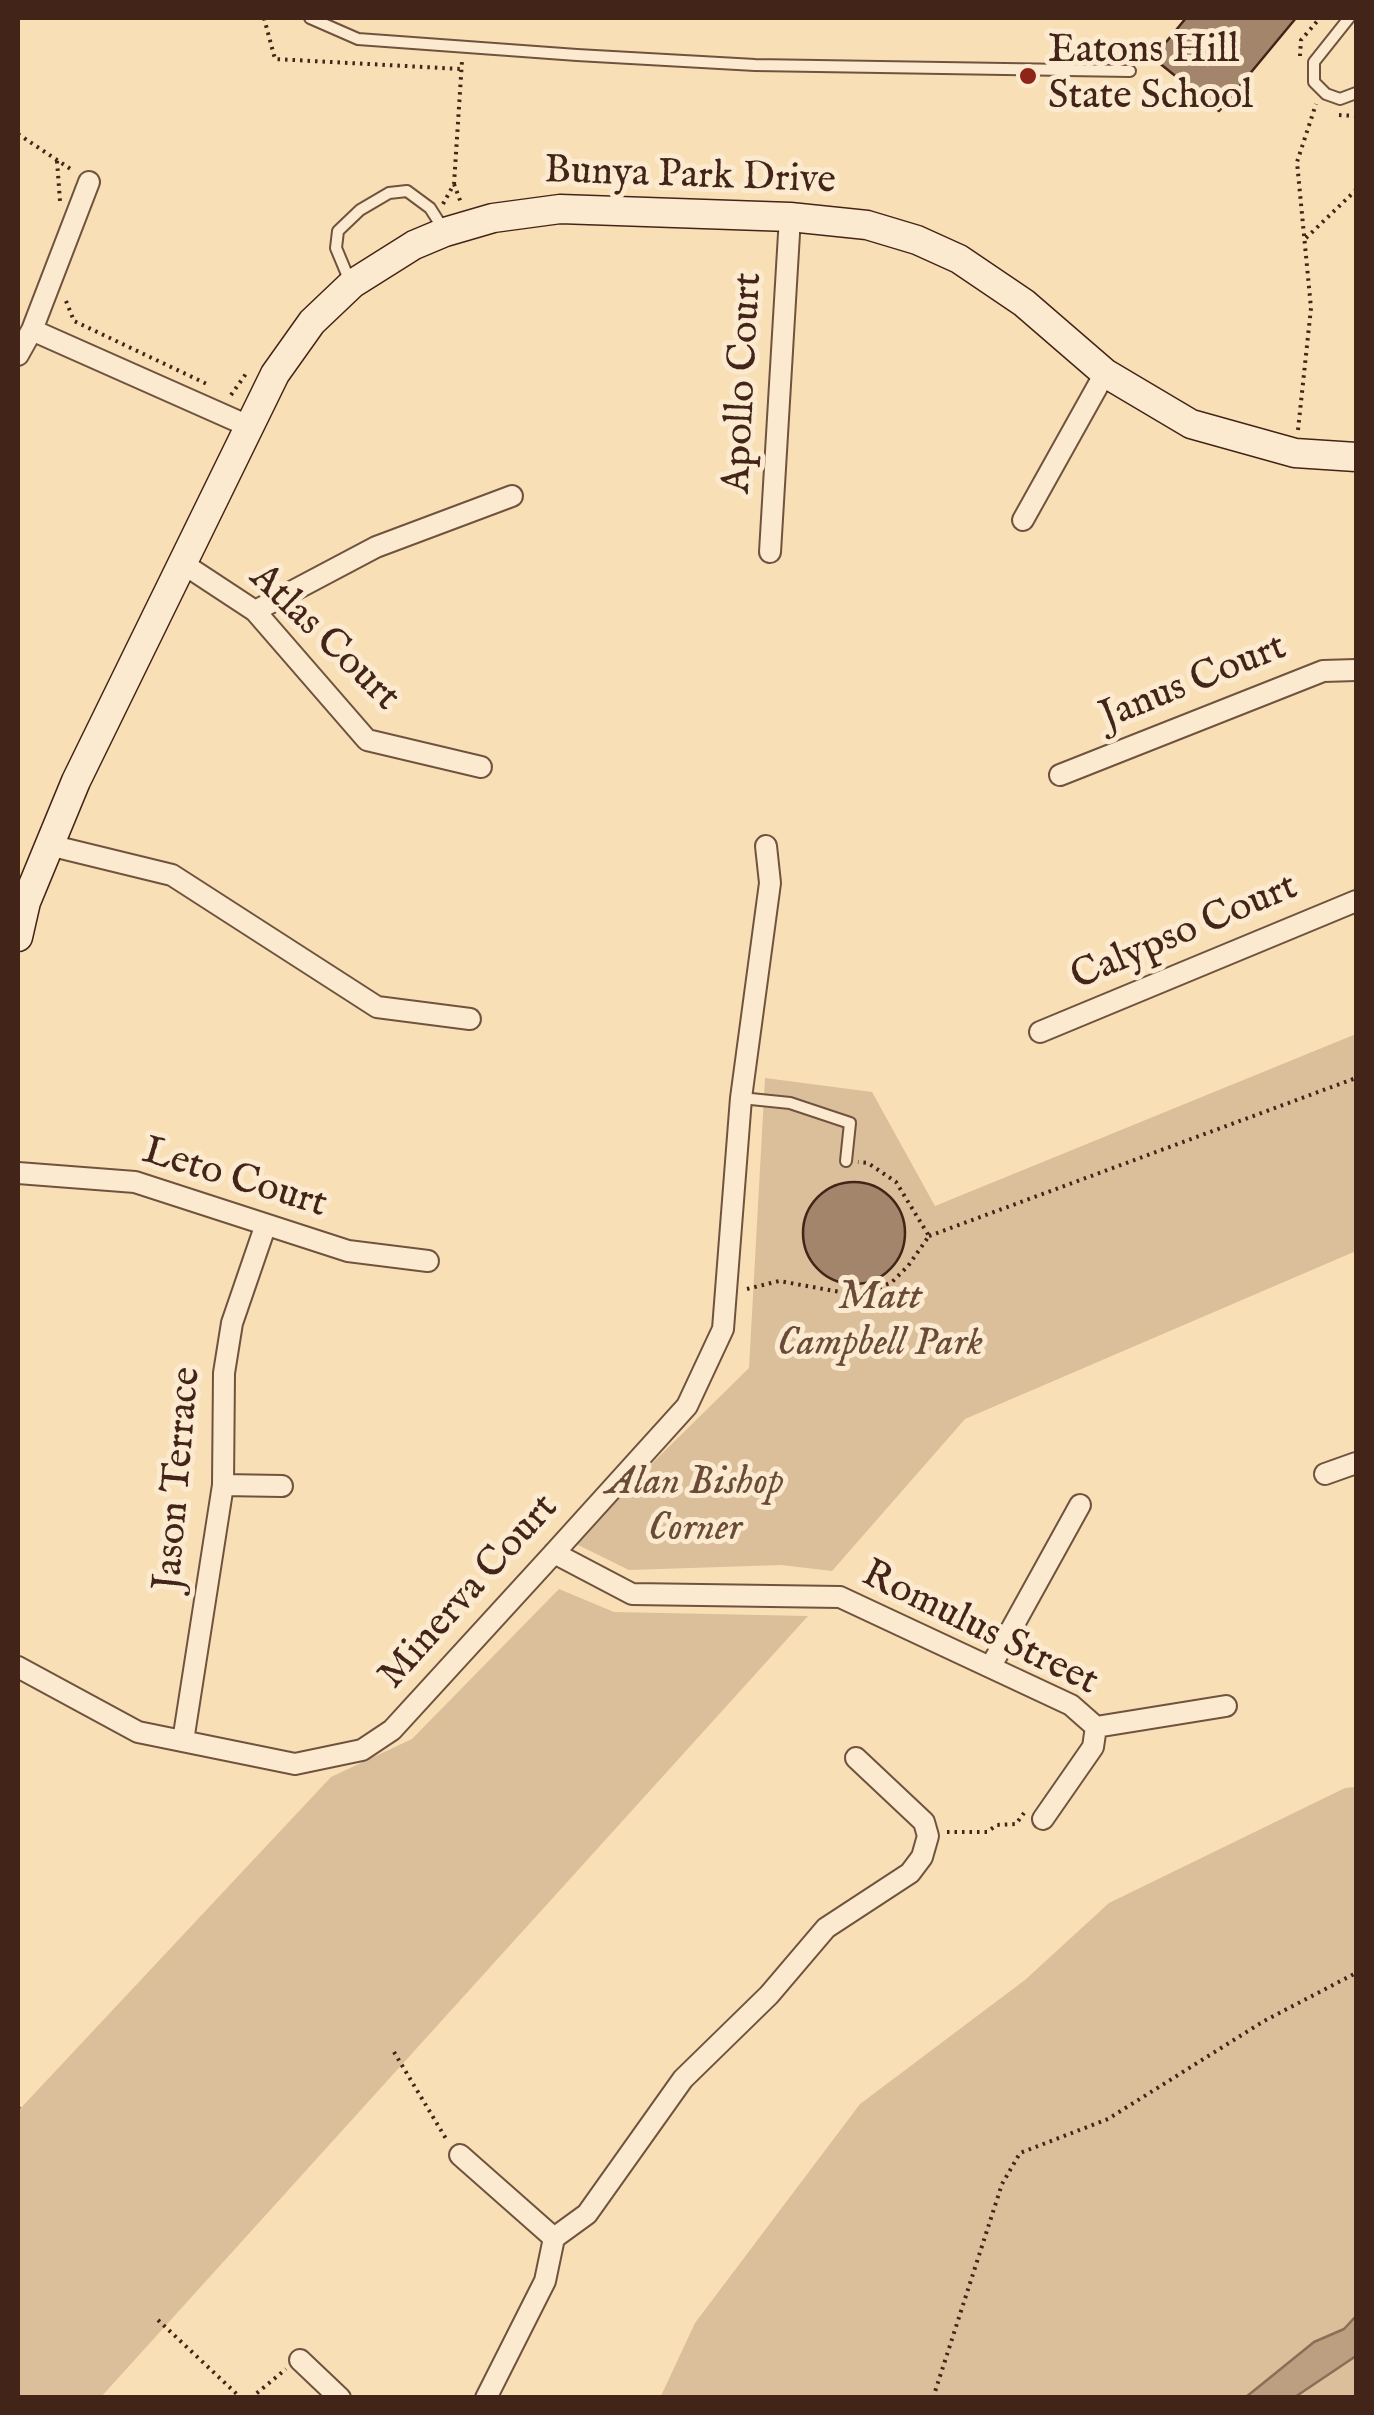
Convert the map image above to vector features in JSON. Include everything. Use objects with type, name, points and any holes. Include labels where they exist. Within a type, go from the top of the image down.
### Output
[{"type":"street","points":[[18,354],[32,330],[88,182]]},
{"type":"street","name":"Bunya Park Drive","points":[[18,937],[22,901],[48,844],[246,426],[293,346],[352,284],[414,245],[444,218],[492,218],[560,209],[790,217],[866,225],[917,240],[959,259],[1024,304],[1105,373],[1143,399],[1208,430],[1295,452],[1356,458]]},
{"type":"street","name":"Apollo Court","points":[[770,552],[790,217]]},
{"type":"street","points":[[32,330],[246,426]]},
{"type":"street","points":[[1023,520],[1105,373]]},
{"type":"street","points":[[255,611],[376,547],[512,496]]},
{"type":"street","name":"Atlas Court","points":[[182,563],[255,611],[367,740],[481,767]]},
{"type":"street","name":"Janus Court","points":[[1060,775],[1323,671],[1356,670]]},
{"type":"street","points":[[48,844],[172,875],[377,1007],[470,1019]]},
{"type":"street","name":"Minerva Court","points":[[18,1667],[138,1732],[295,1764],[362,1750],[392,1730],[554,1553],[687,1406],[723,1329],[741,1098],[770,882],[766,846]]},
{"type":"street","name":"Calypso Court","points":[[1040,1032],[1356,900]]},
{"type":"street","name":"Leto Court","points":[[18,1173],[135,1182],[348,1252],[428,1261]]},
{"type":"street","name":"Jason Terrace","points":[[183,1742],[223,1485],[224,1373],[232,1323],[265,1227]]},
{"type":"street","points":[[1325,1474],[1356,1462]]},
{"type":"street","points":[[223,1485],[282,1486]]},
{"type":"street","points":[[991,1666],[1080,1504]]},
{"type":"street","name":"Romulus Street","points":[[554,1553],[632,1594],[840,1596],[1071,1705],[1096,1727],[1093,1747],[1043,1819]]},
{"type":"street","points":[[1096,1727],[1226,1706]]},
{"type":"street","points":[[486,2398],[545,2281],[554,2238],[597,2201],[682,2079],[770,1995],[826,1928],[910,1873],[922,1857],[928,1836],[915,1810],[856,1758]]},
{"type":"street","points":[[460,2155],[554,2238]]},
{"type":"street","points":[[300,2360],[340,2398]]},
{"type":"lane","points":[[310,18],[358,39],[577,56],[755,65],[1130,70]]},
{"type":"lane","points":[[1348,18],[1314,62],[1314,82],[1326,94],[1340,99],[1356,93]]},
{"type":"lane","points":[[352,284],[336,248],[338,231],[360,210],[388,193],[407,191],[444,218]]},
{"type":"lane","points":[[741,1098],[790,1104],[850,1123],[846,1160]]},
{"type":"path","points":[[264,18],[276,59],[461,69]]},
{"type":"path","points":[[444,218],[454,184],[462,56]]},
{"type":"path","points":[[1298,431],[1311,308],[1297,162],[1317,99],[1326,94]]},
{"type":"path","points":[[18,134],[88,182]]},
{"type":"path","points":[[454,184],[461,204]]},
{"type":"path","points":[[1304,239],[1356,190]]},
{"type":"path","points":[[65,297],[74,321],[213,387]]},
{"type":"path","points":[[231,396],[254,363]]},
{"type":"path","points":[[728,1293],[780,1280],[846,1293],[872,1292],[892,1282],[928,1236],[1356,1078]]},
{"type":"path","points":[[846,1160],[868,1163],[896,1182],[928,1236]]},
{"type":"path","points":[[928,1836],[987,1832],[997,1825],[1016,1824],[1027,1809],[1043,1819]]},
{"type":"path","points":[[932,2398],[1002,2184],[1020,2153],[1108,2118],[1264,2021],[1356,1973]]},
{"type":"path","points":[[394,2052],[436,2128],[460,2155]]},
{"type":"path","points":[[158,2320],[240,2398]]},
{"type":"path","points":[[251,2398],[300,2360]]},
{"type":"green space","name":"Matt Campbell Park","points":[[1356,1034],[1356,1251],[965,1419],[832,1571],[781,1565],[629,1570],[572,1542],[749,1368],[765,1078],[872,1092],[935,1206]]},
{"type":"green space","points":[[559,1589],[614,1612],[808,1616],[101,2397],[18,2397],[18,2111],[331,1777],[412,1739]]},
{"type":"green space","points":[[1356,1787],[1356,2397],[660,2398],[695,2323],[860,2104],[1025,1980],[1109,1903],[1345,1788]]},
{"type":"shaded area","points":[[1356,2316],[1356,2356],[1295,2397],[1246,2397],[1314,2342],[1344,2329]]},
{"type":"building","points":[[1186,18],[1296,18],[1219,111],[1153,58]]},
{"type":"building","points":[[854,1182],[873,1186],[890,1197],[901,1214],[905,1233],[901,1252],[890,1269],[873,1280],[854,1284],[835,1280],[818,1269],[807,1252],[803,1233],[807,1214],[818,1197],[835,1186]]},
{"type":"place","name":"Eatons Hill State School","points":[[1028,76]]},
{"type":"park label","name":"Alan Bishop Corner","points":[[695,1508]]}]
